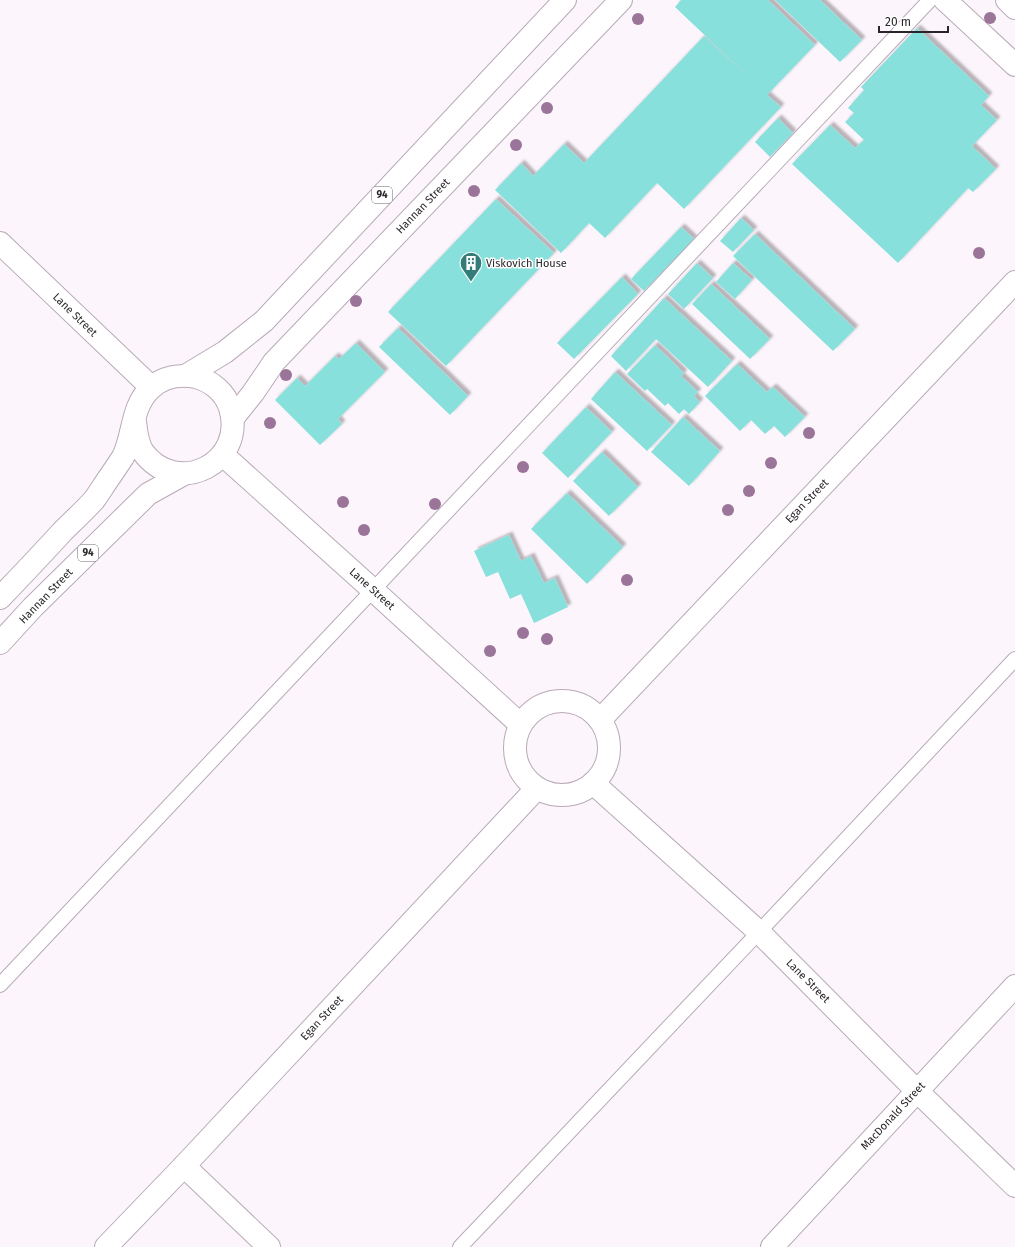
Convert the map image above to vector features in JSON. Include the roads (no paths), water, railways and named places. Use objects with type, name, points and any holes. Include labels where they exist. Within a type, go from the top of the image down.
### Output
[{"type":"main road","name":"Hannan Street","points":[[0,598],[94,499],[123,457],[135,420],[137,408],[143,397],[151,388],[168,378],[186,375],[225,352],[264,321],[565,0]]},
{"type":"main road","name":"Hannan Street","points":[[233,418],[253,393],[274,362],[621,0]]},
{"type":"main road","points":[[945,0],[1015,65]]},
{"type":"main road","points":[[1007,0],[1015,8]]},
{"type":"main road","name":"Lane Street","points":[[2,250],[151,388]]},
{"type":"main road","name":"Egan Street","points":[[600,720],[1015,282]]},
{"type":"main road","name":"Hannan Street","points":[[0,643],[33,607],[148,494],[184,474],[198,471],[212,465],[223,455],[229,444],[233,431],[233,418],[228,402],[218,388],[203,379],[186,375]]},
{"type":"main road","name":"Hannan Street","points":[[135,420],[136,437],[143,451],[154,463],[168,471],[184,474]]},
{"type":"main road","name":"Lane Street","points":[[223,455],[520,725]]},
{"type":"main road","points":[[553,702],[576,703],[593,713],[600,720],[607,733],[609,754],[604,770],[593,784],[579,792],[570,794],[546,792],[538,788],[521,771],[515,754],[516,737],[520,725],[530,713],[545,704],[553,702]]},
{"type":"main road","name":"Lane Street","points":[[593,784],[759,932],[917,1091],[1015,1186]]},
{"type":"main road","name":"Egan Street","points":[[106,1247],[184,1166],[538,788]]},
{"type":"main road","name":"MacDonald Street","points":[[772,1247],[1015,986]]},
{"type":"main road","points":[[184,1166],[269,1247]]},
{"type":"lane","points":[[0,985],[930,0]]},
{"type":"lane","points":[[460,1247],[759,932],[1015,659]]},
{"type":"place","name":"Viskovich House","points":[[471,282]]}]
